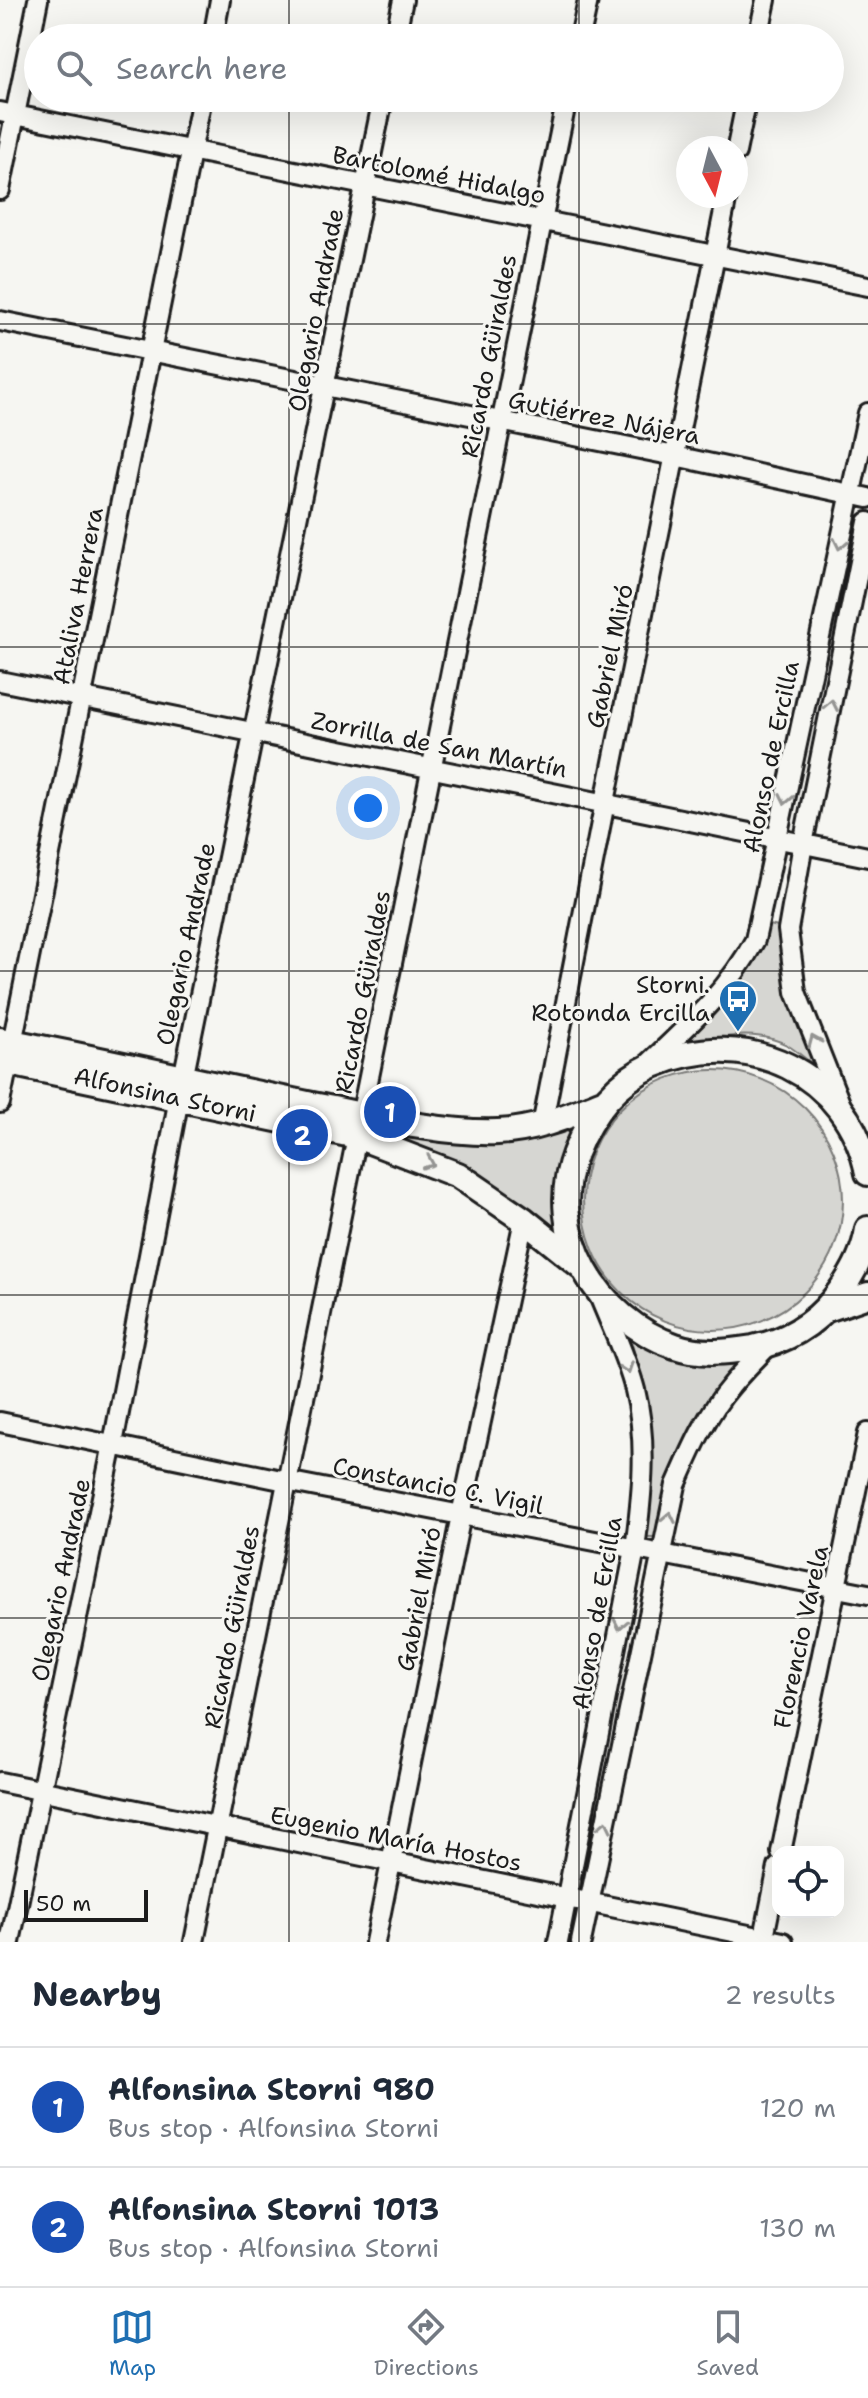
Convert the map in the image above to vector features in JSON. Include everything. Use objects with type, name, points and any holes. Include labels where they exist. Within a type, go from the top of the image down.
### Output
[{"type":"street","points":[[32,24],[38,0]]},
{"type":"street","points":[[216,24],[220,0]]},
{"type":"street","points":[[398,24],[403,0]]},
{"type":"street","points":[[583,24],[588,0]]},
{"type":"street","points":[[761,24],[766,0]]},
{"type":"street","points":[[0,190],[8,114],[24,53]]},
{"type":"street","name":"Ataliva Herrera","points":[[0,1103],[5,1052],[82,697],[199,112]]},
{"type":"street","name":"Olegario Andrade","points":[[10,1942],[380,112]]},
{"type":"street","name":"Ricardo Güiraldes","points":[[194,1942],[564,112]]},
{"type":"street","points":[[739,136],[744,112]]},
{"type":"street","name":"Bartolomé Hidalgo","points":[[8,114],[868,286]]},
{"type":"street","name":"Gabriel Miró","points":[[542,1126],[725,208]]},
{"type":"street","name":"Gutiérrez Nájera","points":[[0,321],[860,496]]},
{"type":"street","name":"Alonso de Ercilla","points":[[642,1070],[722,992],[755,940],[860,496],[868,413]]},
{"type":"street","name":"Alonso de Ercilla","points":[[844,1113],[803,1015],[791,968],[788,930],[868,522]]},
{"type":"street","name":"Zorrilla de San Martín","points":[[0,681],[868,857]]},
{"type":"street","points":[[868,1173],[865,1149],[844,1113],[818,1085],[787,1064],[751,1052],[714,1049],[676,1055],[642,1070],[603,1102],[583,1131],[566,1198],[569,1233],[581,1265],[599,1295],[634,1327],[677,1347],[723,1353],[770,1344],[800,1330],[827,1309],[851,1278],[868,1229]]},
{"type":"street","name":"Alfonsina Storni","points":[[5,1052],[360,1125],[498,1132],[542,1126],[603,1102]]},
{"type":"street","name":"Alfonsina Storni","points":[[360,1125],[458,1175],[524,1220],[581,1265]]},
{"type":"street","name":"Gabriel Miró","points":[[375,1942],[524,1220]]},
{"type":"street","name":"Alonso de Ercilla","points":[[558,1942],[635,1549],[642,1495],[640,1414],[627,1364],[599,1295]]},
{"type":"street","points":[[827,1309],[868,1295]]},
{"type":"street","name":"Alonso de Ercilla","points":[[581,1942],[676,1485],[700,1431],[731,1386],[770,1344]]},
{"type":"street","name":"Constancio C. Vigil","points":[[0,1422],[868,1594]]},
{"type":"street","name":"Florencio Varela","points":[[782,1846],[868,1433]]},
{"type":"street","name":"Eugenio María Hostos","points":[[0,1782],[783,1942]]},
{"type":"street","points":[[763,1940],[772,1896]]},
{"type":"shaded area","points":[[766,924],[778,927],[785,979],[813,1064],[787,1045],[762,1037],[734,1036],[680,1044],[722,1005],[746,972]]},
{"type":"shaded area","points":[[700,1070],[726,1070],[751,1075],[775,1085],[796,1099],[814,1117],[834,1150],[841,1175],[841,1225],[834,1250],[814,1283],[796,1301],[775,1315],[751,1325],[726,1330],[700,1330],[675,1325],[651,1315],[630,1301],[612,1283],[598,1262],[588,1238],[583,1213],[583,1187],[588,1162],[598,1138],[612,1117],[630,1099],[651,1085],[675,1075]]},
{"type":"shaded area","points":[[589,1115],[566,1244],[481,1177],[392,1135],[473,1142]]},
{"type":"shaded area","points":[[629,1333],[750,1358],[715,1395],[690,1433],[673,1477],[656,1537],[647,1537],[651,1458],[649,1409]]},
{"type":"place","name":"Storni. Rotonda Ercilla","points":[[738,1033]]},
{"type":"place","name":"Alfonsina Storni 980","points":[[390,1112]]},
{"type":"place","name":"Alfonsina Storni 1013","points":[[302,1135]]}]
